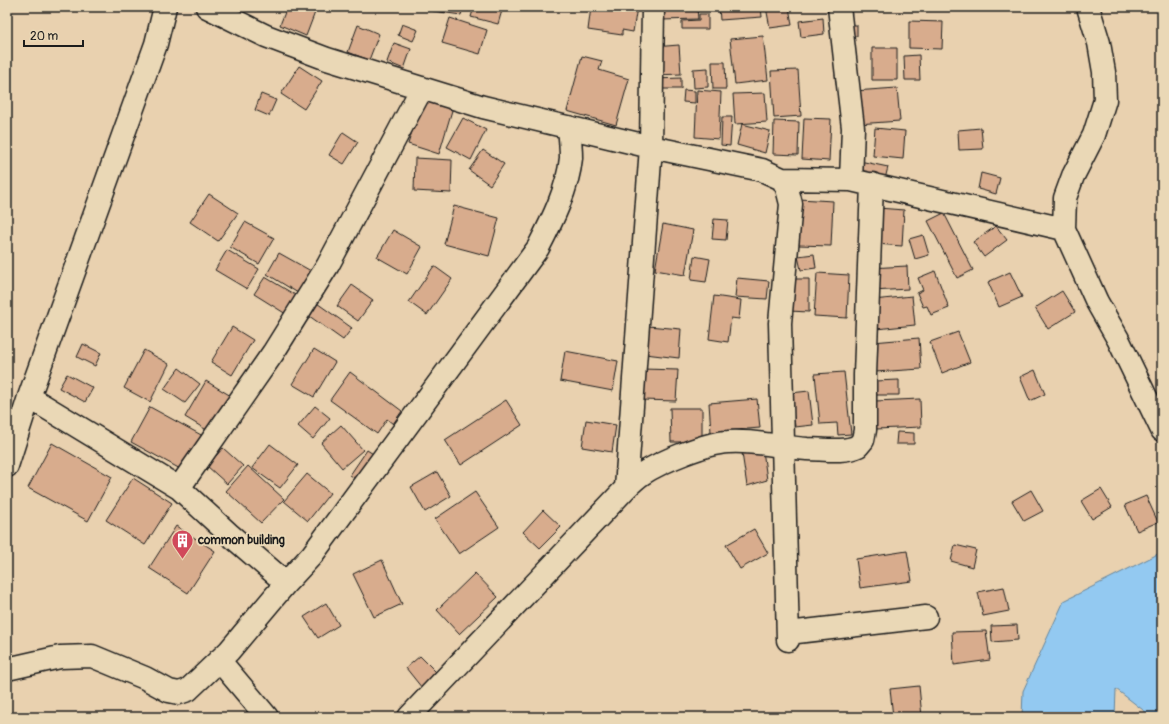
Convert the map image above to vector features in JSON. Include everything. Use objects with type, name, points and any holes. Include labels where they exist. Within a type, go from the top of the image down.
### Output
[{"type":"street","points":[[7,466],[29,397],[156,44],[165,7]]},
{"type":"street","points":[[626,488],[651,147],[653,7]]},
{"type":"street","points":[[409,717],[626,488],[643,474],[690,452],[726,442],[750,442],[783,448],[844,450],[858,446],[863,440],[865,375],[862,182],[853,128],[839,7]]},
{"type":"street","points":[[1088,7],[1099,42],[1104,72],[1105,100],[1094,135],[1073,176],[1065,198],[1064,229],[1098,302],[1118,338],[1162,430]]},
{"type":"street","points":[[216,9],[266,36],[327,59],[483,107],[651,147],[762,170],[782,179],[862,182],[1064,229]]},
{"type":"street","points":[[179,488],[273,353],[328,265],[380,164],[422,88]]},
{"type":"street","points":[[7,669],[60,657],[92,656],[145,678],[169,691],[180,693],[188,690],[229,651],[286,583],[312,555],[538,248],[567,178],[571,158],[569,127]]},
{"type":"street","points":[[782,179],[787,188],[791,204],[780,323],[788,636],[926,617]]},
{"type":"street","points":[[29,397],[179,488],[229,534],[286,583]]},
{"type":"street","points":[[219,660],[267,717]]},
{"type":"water","points":[[1162,552],[1162,717],[1152,717],[1116,689],[1115,717],[1022,717],[1023,691],[1064,601]]},
{"type":"building","points":[[287,7],[317,7],[306,36],[280,25]]},
{"type":"building","points":[[434,7],[463,7],[461,15],[433,11]]},
{"type":"building","points":[[474,7],[503,7],[498,24],[471,17]]},
{"type":"building","points":[[591,7],[637,7],[633,32],[622,30],[622,35],[588,30]]},
{"type":"building","points":[[661,7],[697,7],[698,19],[661,20]]},
{"type":"building","points":[[719,7],[761,7],[762,17],[720,20]]},
{"type":"building","points":[[766,7],[789,7],[792,25],[770,28]]},
{"type":"building","points":[[699,14],[708,14],[708,29],[682,29],[682,21],[699,20]]},
{"type":"building","points":[[450,18],[487,30],[480,54],[442,43]]},
{"type":"building","points":[[823,18],[824,34],[801,37],[799,21]]},
{"type":"building","points":[[909,21],[943,22],[942,49],[909,48]]},
{"type":"building","points":[[402,24],[418,30],[413,41],[398,35]]},
{"type":"building","points":[[358,25],[379,34],[369,60],[348,52]]},
{"type":"building","points":[[844,25],[857,25],[857,36],[845,36]]},
{"type":"building","points":[[763,36],[768,80],[735,84],[730,39]]},
{"type":"building","points":[[394,43],[411,49],[404,69],[387,62]]},
{"type":"building","points":[[679,45],[681,74],[655,75],[654,47]]},
{"type":"building","points":[[872,48],[897,48],[897,80],[872,80]]},
{"type":"building","points":[[919,55],[920,80],[905,80],[904,56]]},
{"type":"building","points":[[582,56],[602,61],[599,70],[629,79],[616,125],[567,111]]},
{"type":"building","points":[[712,62],[725,62],[726,89],[713,89]]},
{"type":"building","points":[[299,66],[322,81],[304,109],[281,94]]},
{"type":"building","points":[[708,68],[708,87],[694,88],[693,69]]},
{"type":"building","points":[[798,70],[801,116],[774,118],[771,71]]},
{"type":"building","points":[[681,78],[681,89],[654,89],[654,79]]},
{"type":"building","points":[[897,88],[900,121],[857,124],[854,91]]},
{"type":"building","points":[[684,90],[695,91],[695,103],[683,102]]},
{"type":"building","points":[[697,90],[721,92],[719,139],[695,137]]},
{"type":"building","points":[[765,93],[767,122],[735,124],[733,94]]},
{"type":"building","points":[[261,94],[276,100],[269,116],[255,110]]},
{"type":"building","points":[[423,97],[453,107],[439,154],[408,144]]},
{"type":"building","points":[[722,117],[732,117],[730,146],[721,145]]},
{"type":"building","points":[[463,118],[486,130],[471,160],[447,147]]},
{"type":"building","points":[[804,118],[831,119],[829,161],[802,159]]},
{"type":"building","points":[[774,121],[799,122],[798,155],[773,154]]},
{"type":"building","points":[[742,124],[770,131],[765,153],[737,145]]},
{"type":"building","points":[[875,128],[905,131],[903,159],[873,156]]},
{"type":"building","points":[[981,128],[983,149],[959,150],[958,130]]},
{"type":"building","points":[[343,132],[358,142],[344,164],[329,155]]},
{"type":"building","points":[[483,150],[504,164],[490,185],[469,170]]},
{"type":"building","points":[[415,158],[452,160],[451,193],[414,191]]},
{"type":"building","points":[[855,160],[888,167],[885,179],[853,172]]},
{"type":"building","points":[[981,173],[1000,178],[996,194],[978,189]]},
{"type":"building","points":[[209,194],[238,213],[218,241],[190,222]]},
{"type":"building","points":[[799,199],[833,201],[831,246],[798,245]]},
{"type":"building","points":[[454,206],[499,218],[489,256],[444,244]]},
{"type":"building","points":[[878,208],[904,210],[902,246],[876,244]]},
{"type":"building","points":[[944,213],[973,270],[957,278],[928,221]]},
{"type":"building","points":[[714,219],[728,220],[726,240],[712,239]]},
{"type":"building","points":[[245,222],[274,238],[259,264],[230,247]]},
{"type":"building","points":[[663,224],[693,230],[685,275],[655,270]]},
{"type":"building","points":[[996,226],[1007,240],[984,257],[973,242]]},
{"type":"building","points":[[393,230],[422,247],[407,274],[377,257]]},
{"type":"building","points":[[923,235],[929,255],[915,259],[909,239]]},
{"type":"building","points":[[227,250],[259,269],[247,289],[215,270]]},
{"type":"building","points":[[279,253],[311,271],[298,293],[267,274]]},
{"type":"building","points":[[814,254],[816,268],[801,270],[798,256]]},
{"type":"building","points":[[694,256],[710,259],[706,282],[691,280]]},
{"type":"building","points":[[434,266],[452,279],[427,315],[409,302]]},
{"type":"building","points":[[907,266],[908,289],[872,291],[870,268]]},
{"type":"building","points":[[935,271],[949,308],[931,315],[927,306],[923,307],[917,293],[923,290],[918,278]]},
{"type":"building","points":[[1010,272],[1022,297],[999,307],[988,282]]},
{"type":"building","points":[[817,273],[849,275],[847,318],[814,316]]},
{"type":"building","points":[[265,277],[297,296],[286,314],[254,294]]},
{"type":"building","points":[[737,278],[769,281],[767,299],[735,297]]},
{"type":"building","points":[[789,279],[809,279],[809,312],[789,311]]},
{"type":"building","points":[[352,285],[373,300],[358,321],[337,306]]},
{"type":"building","points":[[1062,291],[1075,312],[1048,329],[1035,308]]},
{"type":"building","points":[[714,296],[741,300],[739,319],[731,318],[728,342],[709,339]]},
{"type":"building","points":[[912,296],[915,325],[876,329],[873,300]]},
{"type":"building","points":[[314,301],[352,328],[343,340],[305,313]]},
{"type":"building","points":[[648,326],[681,329],[679,358],[645,354]]},
{"type":"building","points":[[232,327],[253,340],[232,375],[211,362]]},
{"type":"building","points":[[958,332],[970,362],[942,373],[930,342]]},
{"type":"building","points":[[919,338],[921,369],[875,372],[873,342]]},
{"type":"building","points":[[83,344],[101,353],[95,366],[77,357]]},
{"type":"building","points":[[314,349],[335,362],[314,397],[292,384]]},
{"type":"building","points":[[144,350],[169,364],[150,402],[124,388]]},
{"type":"building","points":[[565,351],[618,361],[613,391],[560,381]]},
{"type":"building","points":[[179,368],[200,384],[185,403],[164,389]]},
{"type":"building","points":[[643,369],[678,370],[676,401],[642,400]]},
{"type":"building","points":[[1035,370],[1045,394],[1030,401],[1020,377]]},
{"type":"building","points":[[350,372],[402,411],[393,424],[387,419],[377,434],[330,400]]},
{"type":"building","points":[[844,372],[851,434],[838,435],[837,423],[820,424],[815,374]]},
{"type":"building","points":[[67,374],[93,388],[85,402],[59,388]]},
{"type":"building","points":[[899,380],[899,395],[875,395],[875,381]]},
{"type":"building","points":[[206,381],[231,396],[210,432],[185,417]]},
{"type":"building","points":[[809,391],[813,425],[795,427],[791,393]]},
{"type":"building","points":[[757,399],[760,428],[711,432],[709,403]]},
{"type":"building","points":[[920,399],[921,427],[876,429],[875,401]]},
{"type":"building","points":[[506,400],[522,425],[461,465],[445,440]]},
{"type":"building","points":[[315,406],[330,418],[313,439],[298,426]]},
{"type":"building","points":[[150,407],[203,436],[184,471],[131,442]]},
{"type":"building","points":[[670,408],[702,408],[702,442],[671,442]]},
{"type":"building","points":[[586,420],[616,425],[612,452],[582,447]]},
{"type":"building","points":[[341,425],[363,450],[342,468],[321,443]]},
{"type":"building","points":[[897,432],[914,433],[914,444],[896,444]]},
{"type":"building","points":[[52,443],[112,477],[88,521],[28,488]]},
{"type":"building","points":[[270,444],[298,465],[280,488],[252,468]]},
{"type":"building","points":[[223,448],[243,466],[227,484],[207,466]]},
{"type":"building","points":[[367,450],[381,459],[364,484],[350,475]]},
{"type":"building","points":[[763,450],[767,480],[747,486],[742,453]]},
{"type":"building","points":[[248,466],[284,499],[261,523],[226,491]]},
{"type":"building","points":[[437,472],[451,496],[425,512],[411,487]]},
{"type":"building","points":[[307,474],[330,493],[308,521],[284,501]]},
{"type":"building","points":[[133,478],[172,503],[145,545],[106,520]]},
{"type":"building","points":[[1101,489],[1112,507],[1092,519],[1081,501]]},
{"type":"building","points":[[1031,490],[1043,511],[1024,521],[1012,501]]},
{"type":"building","points":[[475,492],[499,527],[459,554],[435,519]]},
{"type":"building","points":[[1146,496],[1158,522],[1137,531],[1125,505]]},
{"type":"building","points":[[543,510],[561,527],[540,548],[523,532]]},
{"type":"building","name":"common building","points":[[176,526],[215,551],[188,593],[149,568]]},
{"type":"building","points":[[754,529],[768,553],[740,569],[726,545]]},
{"type":"building","points":[[955,545],[976,550],[972,567],[951,561]]},
{"type":"building","points":[[907,551],[912,581],[860,588],[856,559]]},
{"type":"building","points":[[382,560],[402,604],[374,617],[353,574]]},
{"type":"building","points":[[475,573],[498,597],[459,634],[437,610]]},
{"type":"building","points":[[1004,587],[1009,611],[983,616],[978,592]]},
{"type":"building","points":[[326,603],[339,625],[318,638],[304,617]]},
{"type":"building","points":[[1017,625],[1018,640],[992,642],[991,626]]},
{"type":"building","points":[[986,631],[990,660],[954,665],[952,632]]},
{"type":"building","points":[[420,656],[437,673],[422,688],[406,668]]},
{"type":"building","points":[[919,686],[922,717],[893,717],[890,689]]},
{"type":"place","name":"common building","points":[[182,560]]}]
